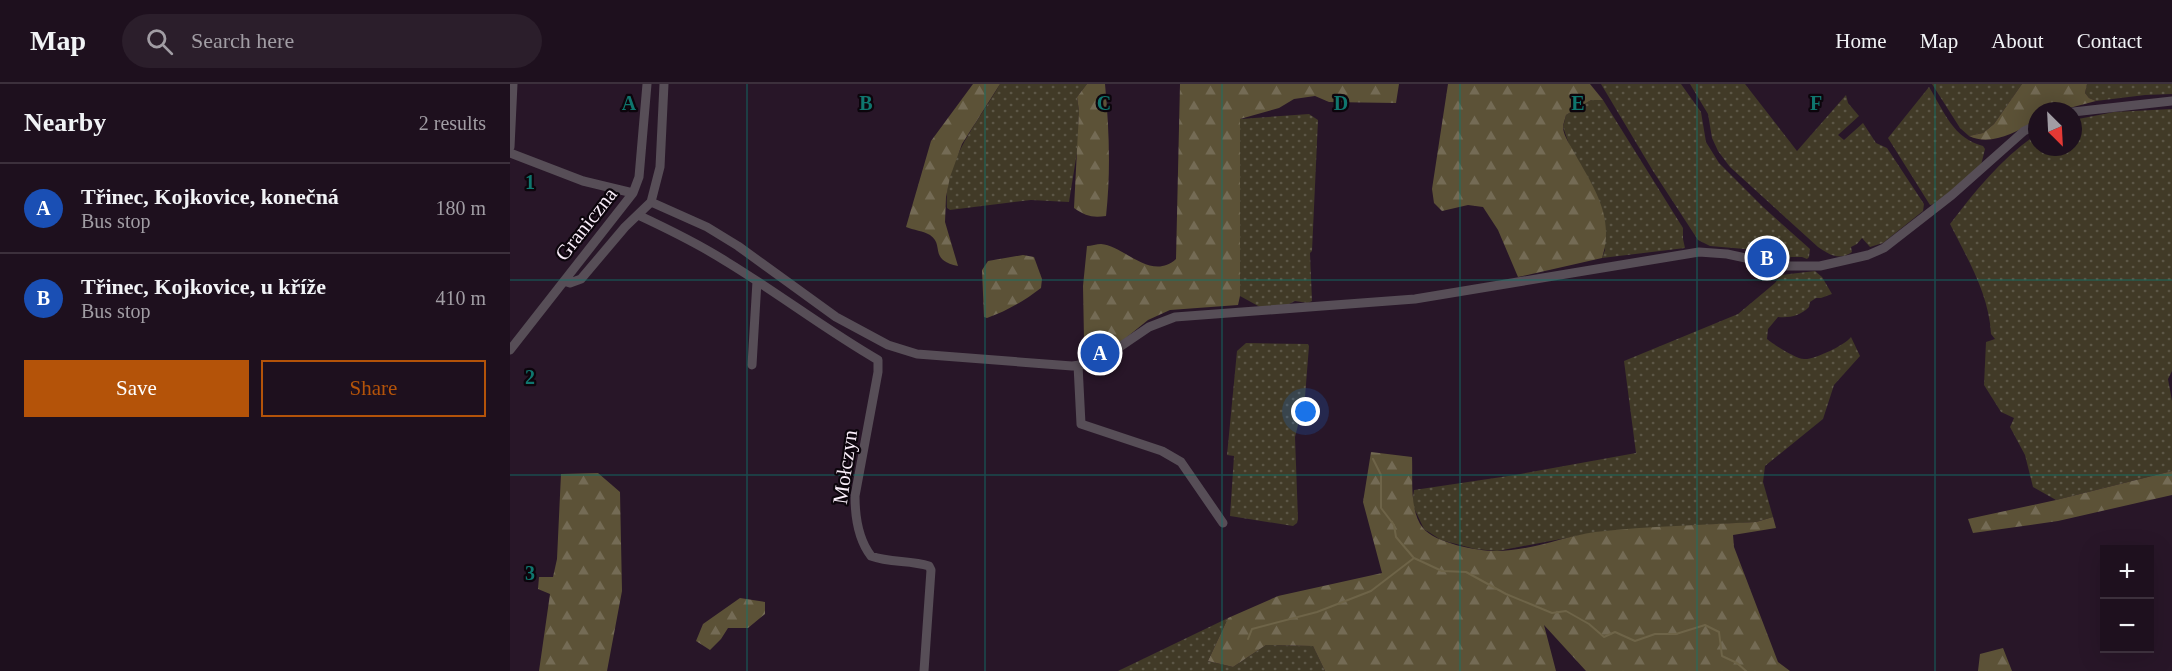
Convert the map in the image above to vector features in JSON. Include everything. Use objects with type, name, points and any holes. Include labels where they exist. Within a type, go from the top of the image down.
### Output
[{"type":"street","points":[[510,147],[513,84]]},
{"type":"street","points":[[633,193],[639,177],[647,84]]},
{"type":"street","points":[[564,281],[570,283],[581,279],[651,202],[660,167],[664,84]]},
{"type":"street","points":[[2082,111],[2172,101]]},
{"type":"street","points":[[651,202],[707,227],[738,246],[836,317],[888,345],[917,354],[953,358],[1078,365],[1096,363],[1149,327],[1175,317],[1415,299],[1699,252],[1727,254],[1783,266],[1820,266],[1852,260],[1884,248],[1952,195],[2028,129]]},
{"type":"street","points":[[642,149],[660,150]]},
{"type":"street","name":"Graniczna","points":[[510,153],[583,181],[633,193],[510,350]]},
{"type":"street","name":"Mołczyn","points":[[638,215],[694,242],[757,281],[836,336],[878,360],[855,496],[855,510],[862,540],[871,556],[889,561],[920,563],[929,566],[931,570],[924,671]]},
{"type":"street","points":[[752,365],[757,281]]},
{"type":"street","points":[[1078,365],[1080,424],[1162,451],[1181,462],[1223,523]]},
{"type":"shaded area","points":[[1000,84],[1087,84],[1077,97],[1078,146],[1069,202],[1031,200],[950,210],[947,208],[950,174],[956,158]]},
{"type":"shaded area","points":[[1601,84],[1681,84],[1701,112],[1706,142],[1719,163],[1810,249],[1809,257],[1807,259],[1791,257],[1787,259],[1756,250],[1710,246],[1698,240]]},
{"type":"shaded area","points":[[1690,84],[1745,84],[1797,151],[1846,95],[1848,103],[1859,116],[1838,135],[1844,140],[1863,123],[1876,143],[1887,148],[1924,204],[1923,211],[1883,243],[1870,247],[1862,238],[1851,247],[1852,252],[1847,255],[1835,256],[1827,252],[1818,247],[1730,167],[1718,151],[1712,138],[1708,114]]},
{"type":"shaded area","points":[[1932,84],[2022,84],[1994,124],[1983,133],[1969,136],[1960,128]]},
{"type":"shaded area","points":[[2087,84],[2172,84],[2172,94],[2096,101],[2085,93]]},
{"type":"shaded area","points":[[1929,87],[1957,131],[1985,149],[1981,165],[1935,204],[1930,205],[1888,138]]},
{"type":"shaded area","points":[[1591,100],[1603,100],[1683,228],[1685,248],[1602,258],[1605,250],[1563,127],[1566,115]]},
{"type":"shaded area","points":[[2172,109],[2172,371],[2168,379],[2172,401],[2172,471],[2056,500],[2033,487],[2025,455],[2010,427],[2014,418],[2001,412],[1984,385],[1986,342],[1995,339],[1991,334],[1982,291],[1950,224],[1990,175],[2028,140],[2028,156],[2082,156],[2082,118],[2114,112]]},
{"type":"shaded area","points":[[1309,114],[1318,120],[1312,251],[1310,253],[1312,301],[1308,303],[1295,301],[1287,305],[1260,307],[1240,296],[1240,119]]},
{"type":"shaded area","points":[[1815,271],[1822,277],[1832,294],[1816,298],[1810,302],[1806,310],[1791,317],[1778,317],[1768,329],[1767,339],[1790,354],[1809,359],[1843,344],[1851,337],[1860,356],[1834,385],[1823,419],[1765,466],[1763,482],[1773,517],[1756,522],[1593,533],[1497,551],[1475,549],[1441,540],[1424,529],[1412,504],[1414,490],[1515,475],[1636,453],[1624,361],[1738,314],[1775,283],[1781,275]]},
{"type":"shaded area","points":[[1246,343],[1308,344],[1309,346],[1305,397],[1295,437],[1298,519],[1293,526],[1230,516],[1234,456],[1227,455],[1237,351]]},
{"type":"shaded area","points":[[1228,618],[1208,661],[1233,667],[1266,645],[1313,646],[1325,671],[1118,671]]},
{"type":"green space","points":[[973,84],[1000,84],[962,144],[950,177],[945,222],[958,266],[943,260],[930,235],[906,227],[931,141]]},
{"type":"green space","points":[[1087,84],[1105,84],[1108,117],[1109,183],[1106,216],[1097,217],[1089,216],[1074,208],[1079,111],[1077,97]]},
{"type":"green space","points":[[1180,84],[1399,84],[1396,103],[1329,102],[1315,96],[1294,99],[1279,108],[1240,119],[1240,296],[1238,305],[1170,310],[1148,320],[1112,349],[1102,341],[1084,339],[1083,286],[1087,246],[1101,244],[1110,246],[1147,265],[1167,265],[1176,259]]},
{"type":"green space","points":[[1448,84],[1590,84],[1603,100],[1591,100],[1566,115],[1563,128],[1566,138],[1595,191],[1604,216],[1606,229],[1602,258],[1518,277],[1498,230],[1483,207],[1468,205],[1442,211],[1434,203],[1432,189]]},
{"type":"green space","points":[[2022,84],[2087,84],[2085,93],[2096,101],[2082,105],[2082,102],[2028,102],[2028,125],[1995,139],[1986,140],[1969,136],[1983,133],[1994,124]]},
{"type":"green space","points":[[1023,255],[1034,257],[1042,279],[1041,288],[1008,309],[987,318],[984,317],[982,270],[988,261]]},
{"type":"green space","points":[[1371,452],[1412,457],[1414,504],[1423,528],[1446,542],[1478,550],[1521,549],[1595,532],[1756,522],[1773,517],[1776,528],[1733,535],[1734,547],[1778,662],[1790,671],[1586,671],[1544,625],[1556,671],[1325,671],[1313,646],[1266,645],[1233,667],[1208,661],[1228,618],[1278,596],[1382,573],[1363,502]]},
{"type":"green space","points":[[2172,471],[2172,495],[2058,521],[1973,533],[1968,519],[2056,500]]},
{"type":"green space","points":[[598,473],[620,492],[622,591],[607,671],[539,671],[550,594],[538,589],[539,577],[553,577],[557,559],[561,474]]},
{"type":"green space","points":[[740,598],[765,602],[765,614],[748,628],[728,628],[710,650],[696,641],[703,624]]},
{"type":"green space","points":[[2003,648],[2012,671],[1978,671],[1980,654]]},
{"type":"waterway","points":[[1373,459],[1381,475],[1381,508],[1394,525],[1396,537],[1413,557]]},
{"type":"waterway","points":[[1248,639],[1252,629],[1317,612],[1371,591],[1414,558],[1442,571],[1466,572],[1506,594],[1552,613],[1566,611],[1589,624],[1604,637],[1615,632],[1635,641],[1655,634],[1676,634],[1705,625],[1719,632],[1722,656],[1737,663],[1746,671]]},
{"type":"place","name":"Třinec, Kojkovice, u kříže","points":[[1767,258]]},
{"type":"place","name":"Třinec, Kojkovice, konečná","points":[[1100,353]]}]
